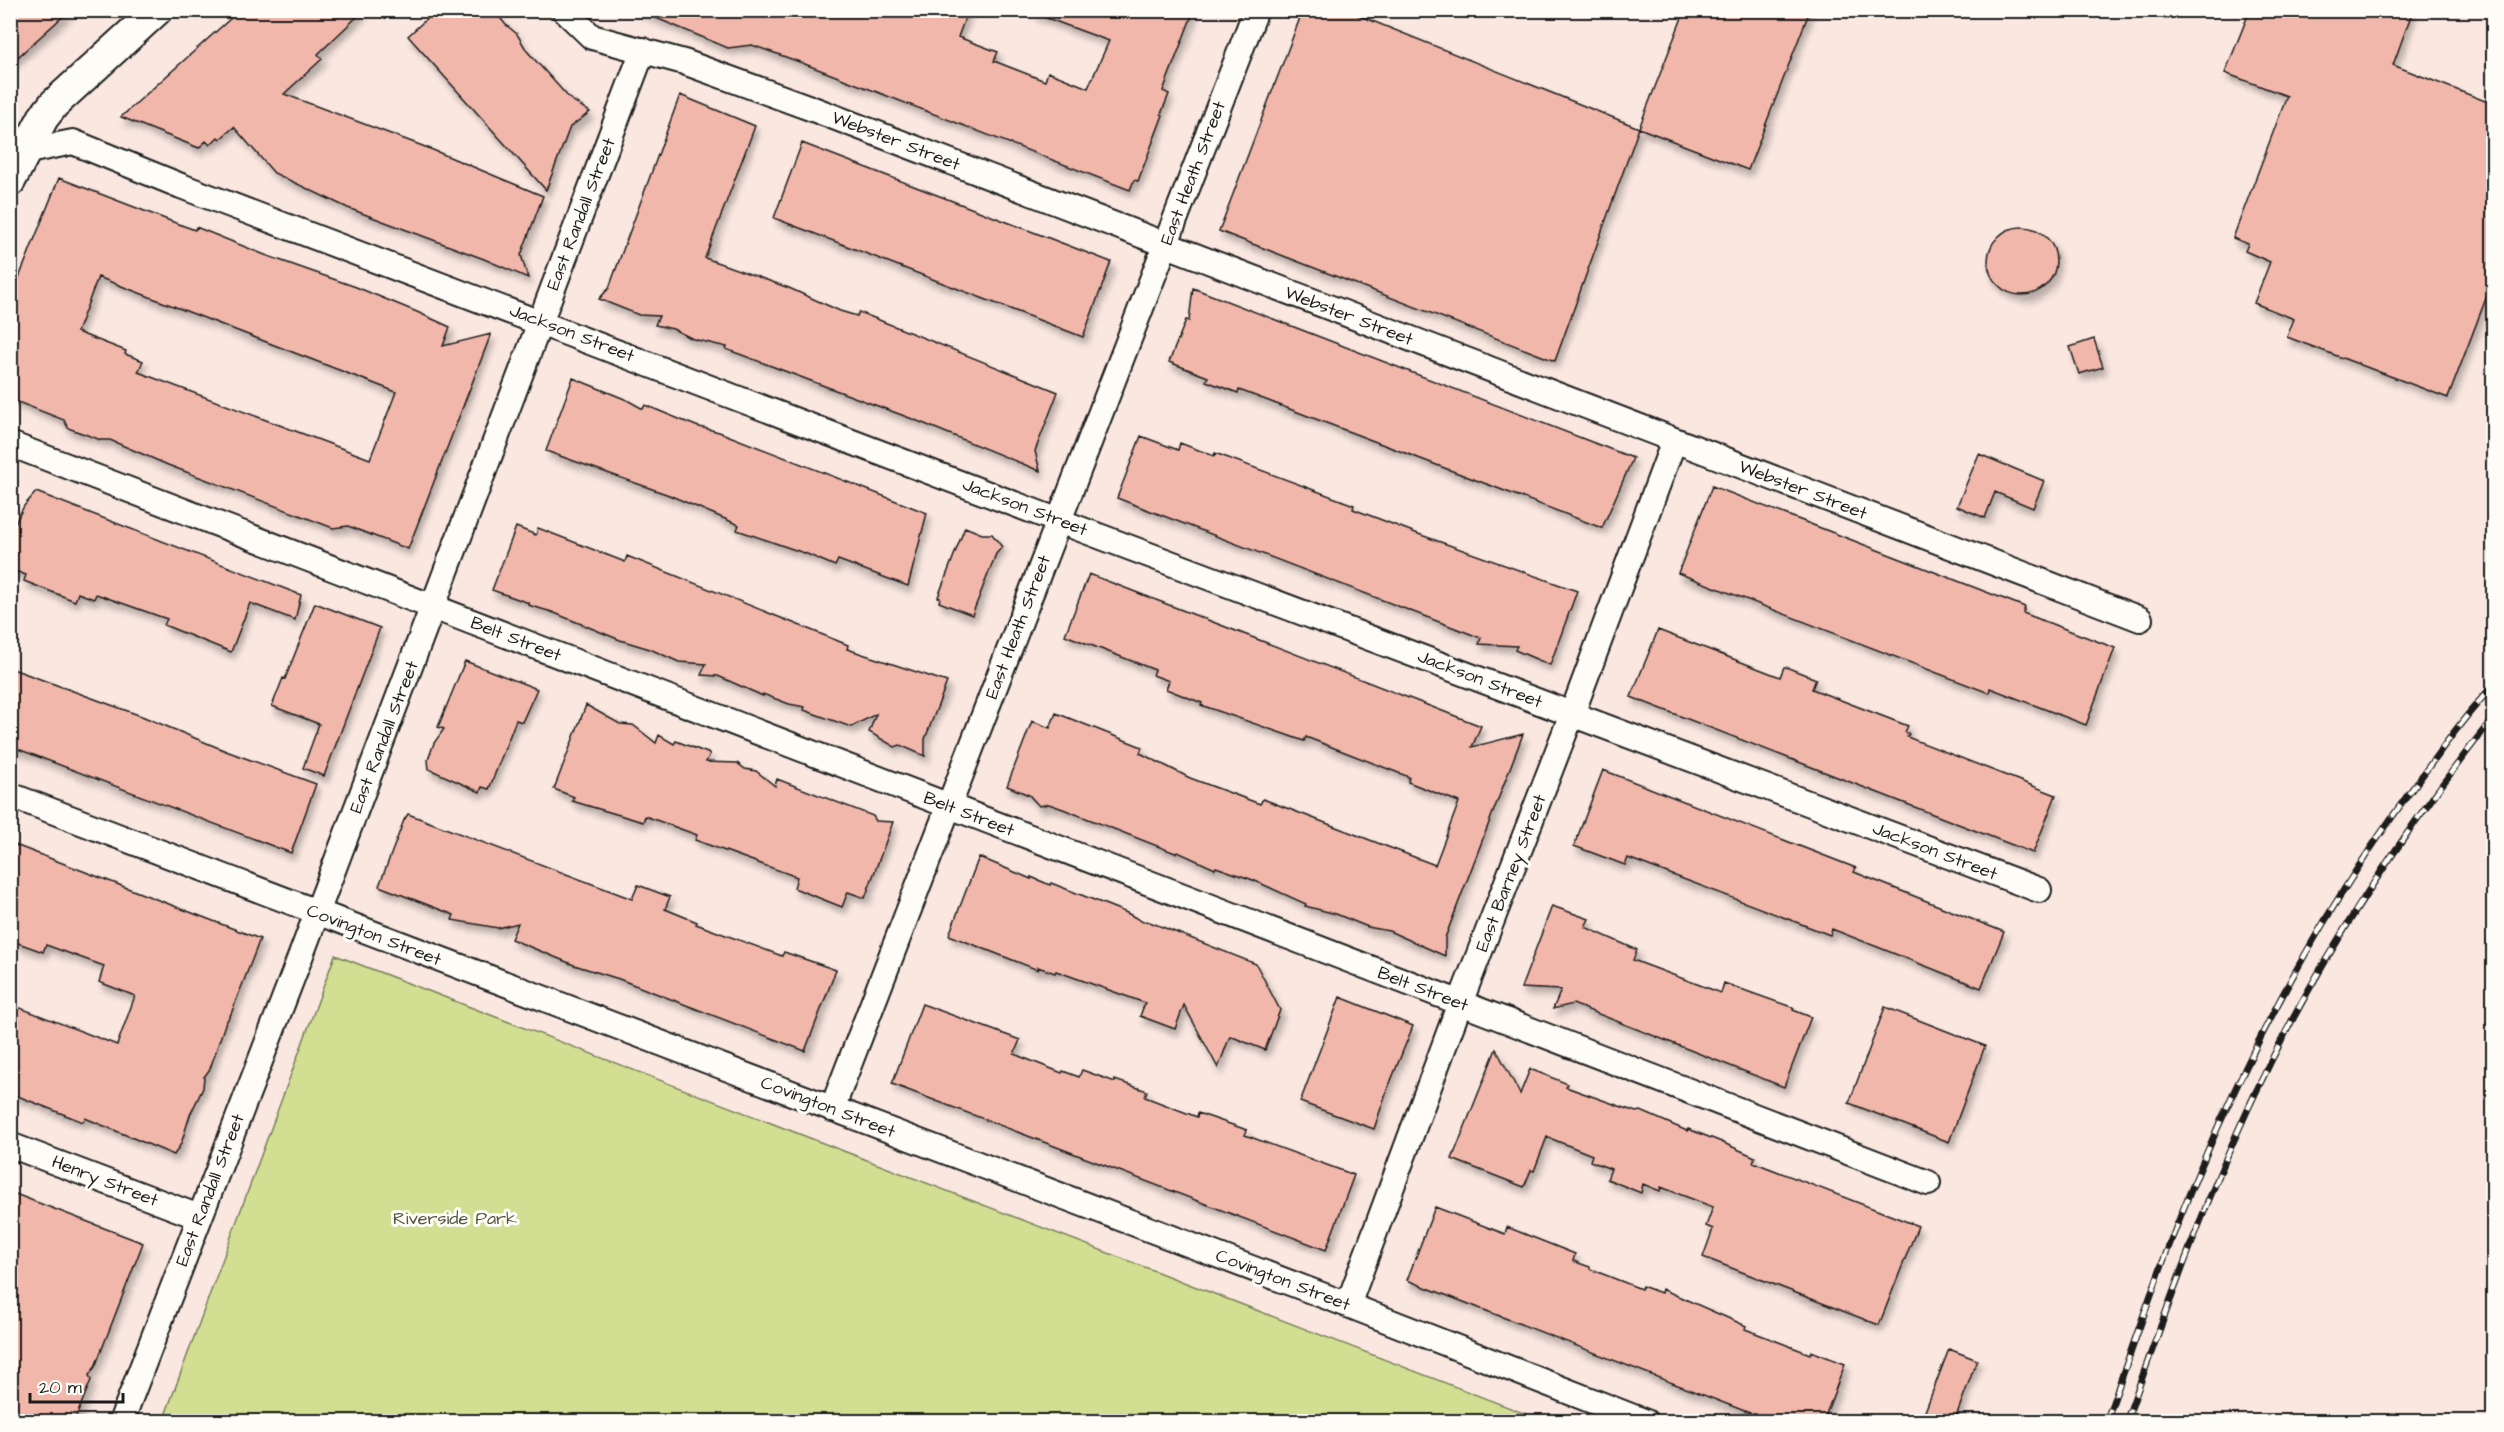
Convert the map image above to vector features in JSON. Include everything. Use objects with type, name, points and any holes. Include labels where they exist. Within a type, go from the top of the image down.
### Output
[{"type":"street","points":[[10,181],[18,153],[54,104],[157,10]]},
{"type":"street","name":"Webster Street","points":[[564,10],[592,37],[684,62],[813,109],[2139,619]]},
{"type":"street","name":"East Heath Street","points":[[831,1109],[1256,10]]},
{"type":"street","name":"East Randall Street","points":[[121,1422],[317,913],[643,50]]},
{"type":"street","name":"Jackson Street","points":[[18,153],[73,142],[181,186],[540,321],[1059,521],[2039,891]]},
{"type":"street","name":"East Barney Street","points":[[1348,1305],[1460,1003],[1572,714],[1674,441]]},
{"type":"street","name":"Belt Street","points":[[10,444],[1928,1183]]},
{"type":"street","name":"Covington Street","points":[[10,795],[1348,1305],[1646,1422]]},
{"type":"street","name":"Henry Street","points":[[10,1145],[199,1218]]},
{"type":"green space","name":"Riverside Park","points":[[335,955],[1544,1421],[163,1421]]},
{"type":"building","points":[[10,10],[70,10],[10,64]]},
{"type":"building","points":[[240,10],[364,10],[318,54],[322,59],[284,94],[428,148],[543,196],[521,255],[528,278],[348,208],[274,173],[234,127],[210,145],[206,141],[199,148],[121,117]]},
{"type":"building","points":[[436,10],[494,10],[517,34],[527,51],[570,99],[590,112],[570,127],[546,190],[408,36]]},
{"type":"building","points":[[637,10],[968,10],[958,37],[998,52],[994,61],[1045,81],[1048,72],[1088,88],[1109,41],[1033,13],[1034,10],[1194,10],[1163,91],[1169,94],[1161,114],[1163,115],[1138,181],[1134,180],[1130,190],[797,61],[752,45],[728,48]]},
{"type":"building","points":[[1303,10],[1345,10],[1639,128],[1555,361],[1219,231]]},
{"type":"building","points":[[1685,10],[1810,10],[1748,170],[1639,128]]},
{"type":"building","points":[[2250,10],[2413,10],[2393,65],[2493,104],[2493,280],[2448,398],[2287,337],[2294,319],[2254,303],[2270,262],[2245,251],[2248,244],[2233,238],[2287,96],[2225,73]]},
{"type":"building","points":[[680,95],[755,126],[705,258],[789,288],[840,311],[857,316],[859,312],[1058,392],[1035,451],[1040,471],[915,420],[726,349],[727,347],[693,339],[673,329],[655,325],[659,316],[639,315],[599,299],[609,288]]},
{"type":"building","points":[[802,143],[1111,262],[1083,337],[774,218]]},
{"type":"building","points":[[59,178],[195,230],[196,227],[417,312],[450,327],[443,346],[491,334],[408,549],[348,526],[333,528],[168,465],[110,440],[101,440],[68,428],[64,420],[10,399],[10,300]],"holes":[[[98,277],[396,392],[370,459],[138,372],[143,361],[125,354],[126,351],[77,332]]]},
{"type":"building","points":[[2029,227],[2041,233],[2050,242],[2056,254],[2054,274],[2046,285],[2029,295],[2015,295],[1998,285],[1990,274],[1988,254],[1998,237],[2009,229]]},
{"type":"building","points":[[1193,288],[1633,458],[1602,528],[1258,397],[1239,390],[1238,393],[1206,381],[1208,377],[1169,362],[1186,320],[1189,321]]},
{"type":"building","points":[[2094,339],[2103,367],[2079,374],[2070,347]]},
{"type":"building","points":[[573,378],[643,409],[645,405],[696,426],[719,432],[927,513],[908,586],[838,560],[835,566],[737,530],[739,525],[669,495],[546,451]]},
{"type":"building","points":[[1141,436],[1178,450],[1180,443],[1214,456],[1215,453],[1354,505],[1353,509],[1421,535],[1577,591],[1550,665],[1515,650],[1517,646],[1479,644],[1481,638],[1117,498]]},
{"type":"building","points":[[1979,454],[2044,481],[2033,508],[1995,492],[1985,518],[1957,506]]},
{"type":"building","points":[[1712,486],[2025,607],[2023,613],[2115,648],[2086,725],[1990,688],[1989,693],[1678,573]]},
{"type":"building","points":[[36,492],[301,595],[295,620],[250,603],[231,652],[164,625],[167,619],[96,594],[94,599],[78,593],[75,601],[24,581],[26,575],[10,569],[10,533],[24,506]]},
{"type":"building","points":[[516,527],[536,535],[538,528],[625,562],[627,556],[848,645],[847,649],[947,682],[925,739],[925,756],[900,745],[895,747],[869,732],[876,714],[851,727],[804,710],[805,707],[789,704],[763,694],[763,696],[718,676],[701,675],[706,664],[679,662],[492,590]]},
{"type":"building","points":[[965,527],[982,534],[992,534],[1002,547],[996,554],[972,615],[939,602],[938,597]]},
{"type":"building","points":[[1089,574],[1481,726],[1472,747],[1523,734],[1445,938],[1445,956],[1389,931],[1368,927],[1336,914],[1305,906],[1306,904],[1253,880],[1216,867],[1215,869],[1178,852],[1175,853],[1063,809],[1049,804],[1039,806],[1029,795],[1007,786],[1032,721],[1050,728],[1056,713],[1142,747],[1140,753],[1190,778],[1260,804],[1263,799],[1435,865],[1459,802],[1408,782],[1409,777],[1306,737],[1304,741],[1201,705],[1202,703],[1166,689],[1169,681],[1153,675],[1155,670],[1065,635]]},
{"type":"building","points":[[315,603],[380,628],[324,776],[303,768],[319,724],[272,706]]},
{"type":"building","points":[[1658,630],[1780,677],[1786,667],[1816,679],[1812,689],[1908,726],[1905,732],[1909,734],[1907,737],[2056,795],[2033,853],[1631,697]]},
{"type":"building","points":[[465,661],[537,689],[522,722],[516,720],[489,789],[482,787],[480,792],[429,769],[428,760],[434,743],[444,729],[438,727]]},
{"type":"building","points":[[10,668],[316,784],[291,853],[10,746]]},
{"type":"building","points":[[586,705],[620,724],[633,725],[656,743],[659,735],[674,744],[676,741],[710,754],[706,762],[737,763],[745,769],[756,771],[775,786],[777,779],[873,816],[876,821],[893,822],[865,898],[848,892],[842,907],[794,888],[797,877],[695,840],[697,835],[645,816],[643,822],[572,801],[574,797],[554,789]]},
{"type":"building","points":[[1603,770],[1856,868],[1854,872],[2004,932],[1981,988],[1832,929],[1830,935],[1628,858],[1625,865],[1574,846]]},
{"type":"building","points":[[408,814],[632,899],[638,885],[670,897],[665,909],[697,922],[696,924],[782,956],[784,952],[836,970],[805,1051],[619,979],[574,965],[511,939],[518,923],[498,928],[452,920],[454,915],[379,886]]},
{"type":"building","points":[[10,843],[260,939],[225,1024],[210,1069],[204,1077],[203,1088],[190,1115],[181,1144],[174,1155],[85,1118],[83,1122],[10,1093],[10,1004],[117,1045],[135,996],[99,982],[104,966],[46,945],[43,952],[10,940]]},
{"type":"building","points":[[979,857],[1256,964],[1280,1010],[1265,1050],[1230,1036],[1218,1068],[1184,1005],[1175,1029],[1140,1016],[1145,1003],[1056,971],[1055,973],[1038,967],[1038,970],[949,935]]},
{"type":"building","points":[[1552,906],[1589,919],[1585,927],[1637,950],[1633,960],[1721,993],[1724,983],[1794,1008],[1793,1010],[1811,1017],[1784,1087],[1573,1004],[1553,1009],[1561,990],[1521,988]]},
{"type":"building","points":[[1340,997],[1413,1026],[1374,1129],[1300,1102]]},
{"type":"building","points":[[922,1004],[1020,1040],[1014,1054],[1062,1073],[1063,1071],[1079,1077],[1082,1070],[1147,1091],[1145,1097],[1197,1117],[1198,1113],[1247,1130],[1245,1135],[1354,1175],[1326,1250],[892,1084]]},
{"type":"building","points":[[1885,1007],[1985,1046],[1949,1142],[1849,1103]]},
{"type":"building","points":[[1496,1049],[1520,1094],[1530,1069],[1568,1084],[1566,1087],[1636,1112],[1641,1111],[1687,1131],[1688,1129],[1719,1141],[1755,1157],[1753,1162],[1918,1226],[1879,1325],[1703,1257],[1713,1229],[1706,1226],[1713,1207],[1661,1187],[1660,1191],[1643,1184],[1641,1193],[1607,1179],[1611,1169],[1590,1161],[1592,1155],[1547,1137],[1534,1171],[1531,1170],[1524,1187],[1452,1159]]},
{"type":"building","points":[[10,1192],[143,1243],[95,1367],[89,1375],[91,1380],[74,1422],[10,1422]]},
{"type":"building","points":[[1435,1207],[1505,1234],[1507,1227],[1575,1254],[1573,1261],[1590,1267],[1590,1269],[1641,1289],[1642,1286],[1661,1293],[1662,1289],[1746,1326],[1745,1329],[1810,1354],[1811,1351],[1845,1364],[1823,1422],[1773,1422],[1407,1280]]},
{"type":"building","points":[[1949,1349],[1977,1360],[1954,1422],[1921,1422]]},
{"type":"railway","points":[[2106,1422],[2186,1202],[2244,1072],[2293,975],[2349,882],[2410,792],[2450,737],[2494,685]]},
{"type":"railway","points":[[2126,1422],[2202,1217],[2236,1136],[2305,996],[2333,947],[2394,853],[2494,717]]}]
